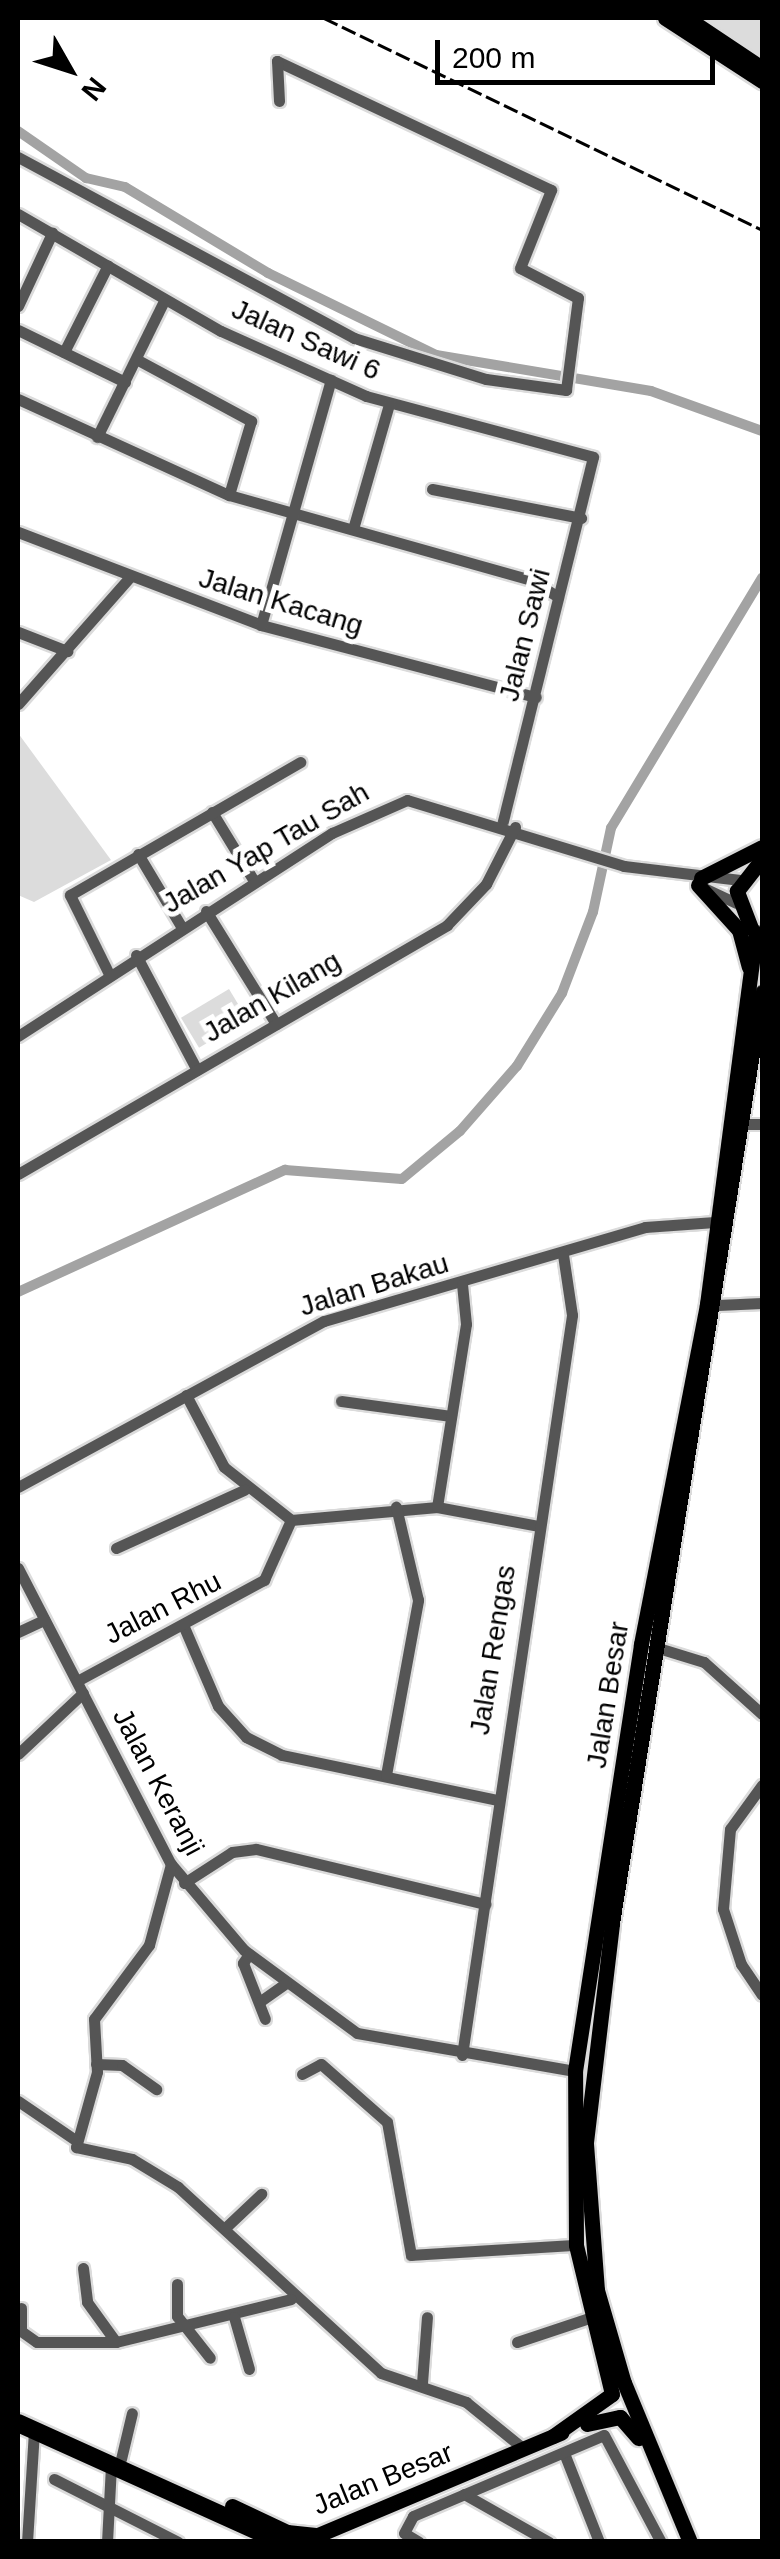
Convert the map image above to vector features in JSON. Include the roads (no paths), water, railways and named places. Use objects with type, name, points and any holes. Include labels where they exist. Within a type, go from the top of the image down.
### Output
[{"type":"highway","points":[[18,2412],[282,2542]]},
{"type":"highway","points":[[26,2426],[232,2506]]},
{"type":"main road","points":[[665,18],[762,81]]},
{"type":"main road","points":[[687,18],[762,68]]},
{"type":"main road","points":[[757,989],[744,940],[699,882],[762,847]]},
{"type":"main road","points":[[736,903],[740,880],[762,859]]},
{"type":"main road","name":"Jalan Besar","points":[[690,2542],[664,2484],[598,2290],[586,2142],[655,1647],[718,1305],[743,1124],[759,934],[736,903]]},
{"type":"main road","name":"Jalan Besar","points":[[553,2436],[612,2394],[589,2318],[576,2245],[575,2071],[757,989]]},
{"type":"main road","name":"Jalan Besar","points":[[232,2506],[304,2537],[553,2436],[620,2418],[664,2484]]},
{"type":"main road","points":[[337,2542],[358,2516]]},
{"type":"street","points":[[18,157],[354,338],[486,378],[562,391],[568,377],[578,298],[520,268],[550,190],[276,61],[279,102]]},
{"type":"street","name":"Jalan Sawi 6","points":[[18,214],[164,301],[331,380],[389,404],[594,460]]},
{"type":"street","points":[[18,306],[52,233]]},
{"type":"street","points":[[64,352],[108,265]]},
{"type":"street","points":[[97,437],[164,301]]},
{"type":"street","points":[[18,330],[125,382]]},
{"type":"street","points":[[136,359],[251,421],[229,495]]},
{"type":"street","points":[[261,625],[289,511],[331,380]]},
{"type":"street","points":[[18,399],[229,495],[352,528],[558,597]]},
{"type":"street","points":[[352,528],[389,404]]},
{"type":"street","name":"Jalan Sawi","points":[[509,825],[558,597],[594,460]]},
{"type":"street","points":[[432,489],[581,518]]},
{"type":"street","name":"Jalan Kacang","points":[[18,532],[129,578],[261,625],[536,697]]},
{"type":"street","points":[[18,704],[129,578]]},
{"type":"street","points":[[18,632],[67,651]]},
{"type":"street","points":[[108,972],[67,899],[300,762]]},
{"type":"street","name":"Jalan Yap Tau Sah","points":[[20,1030],[254,881],[407,800],[509,825],[624,866],[699,882],[740,880]]},
{"type":"street","points":[[212,812],[254,881]]},
{"type":"street","name":"Jalan Kilang","points":[[18,1174],[460,915],[509,825]]},
{"type":"street","points":[[138,854],[182,926]]},
{"type":"street","name":"Jalan Yap Tau Sah","points":[[699,882],[736,903]]},
{"type":"street","points":[[206,911],[276,1024]]},
{"type":"street","points":[[136,955],[197,1070]]},
{"type":"street","points":[[743,1124],[762,1124]]},
{"type":"street","name":"Jalan Bakau","points":[[18,1487],[324,1321],[462,1284],[645,1227],[715,1222]]},
{"type":"street","name":"Jalan Rengas","points":[[462,2055],[496,1800],[572,1316],[563,1254]]},
{"type":"street","points":[[437,1507],[466,1324],[462,1284]]},
{"type":"street","points":[[718,1305],[762,1303]]},
{"type":"street","points":[[186,1395],[244,1490],[291,1520],[396,1507],[437,1507],[538,1526]]},
{"type":"street","points":[[342,1401],[451,1416]]},
{"type":"street","points":[[116,1548],[244,1490]]},
{"type":"street","points":[[386,1775],[418,1600],[396,1507]]},
{"type":"street","name":"Jalan Rhu","points":[[18,1754],[80,1687],[264,1580],[291,1520]]},
{"type":"street","name":"Jalan Keranji","points":[[18,1568],[170,1864],[249,1954],[356,2033],[462,2055],[575,2071]]},
{"type":"street","points":[[18,1632],[44,1620]]},
{"type":"street","points":[[184,1628],[218,1706],[246,1737],[282,1754],[496,1800]]},
{"type":"street","points":[[655,1647],[704,1662],[762,1714]]},
{"type":"street","points":[[762,1785],[730,1829],[723,1909],[740,1964],[762,1995]]},
{"type":"street","points":[[184,1883],[232,1852],[256,1849],[484,1904]]},
{"type":"street","points":[[74,2138],[96,2064],[94,2019],[149,1945],[170,1864]]},
{"type":"street","points":[[249,1954],[244,1966],[262,2000],[265,2019]]},
{"type":"street","points":[[262,2000],[286,1983]]},
{"type":"street","points":[[96,2064],[122,2065],[156,2089]]},
{"type":"street","points":[[302,2074],[321,2064],[387,2122],[411,2254],[576,2245]]},
{"type":"street","points":[[18,2101],[74,2138],[82,2150],[132,2159],[225,2228],[291,2299],[381,2373],[422,2384],[486,2415],[524,2449]]},
{"type":"street","points":[[225,2228],[261,2194]]},
{"type":"street","points":[[83,2268],[87,2302],[116,2342]]},
{"type":"street","points":[[178,2284],[175,2308],[210,2358]]},
{"type":"street","points":[[20,2308],[21,2331],[37,2342],[116,2342],[188,2329],[291,2299]]},
{"type":"street","points":[[234,2317],[249,2370]]},
{"type":"street","points":[[422,2384],[427,2317]]},
{"type":"street","points":[[517,2342],[589,2318]]},
{"type":"street","points":[[108,2542],[116,2462],[132,2412]]},
{"type":"street","points":[[26,2426],[27,2542]]},
{"type":"street","points":[[418,2542],[406,2523],[490,2482],[612,2438],[660,2542]]},
{"type":"street","points":[[564,2453],[599,2542]]},
{"type":"street","points":[[484,2465],[490,2482]]},
{"type":"street","points":[[54,2479],[178,2542]]},
{"type":"street","points":[[464,2494],[549,2542]]},
{"type":"waterway","points":[[18,131],[86,178],[125,187],[268,273],[436,355],[651,391],[762,431]]},
{"type":"waterway","points":[[18,1292],[285,1170],[402,1179],[460,1131],[517,1066],[562,993],[593,912],[611,828],[762,578]]},
{"type":"railway","points":[[324,18],[762,230]]}]
